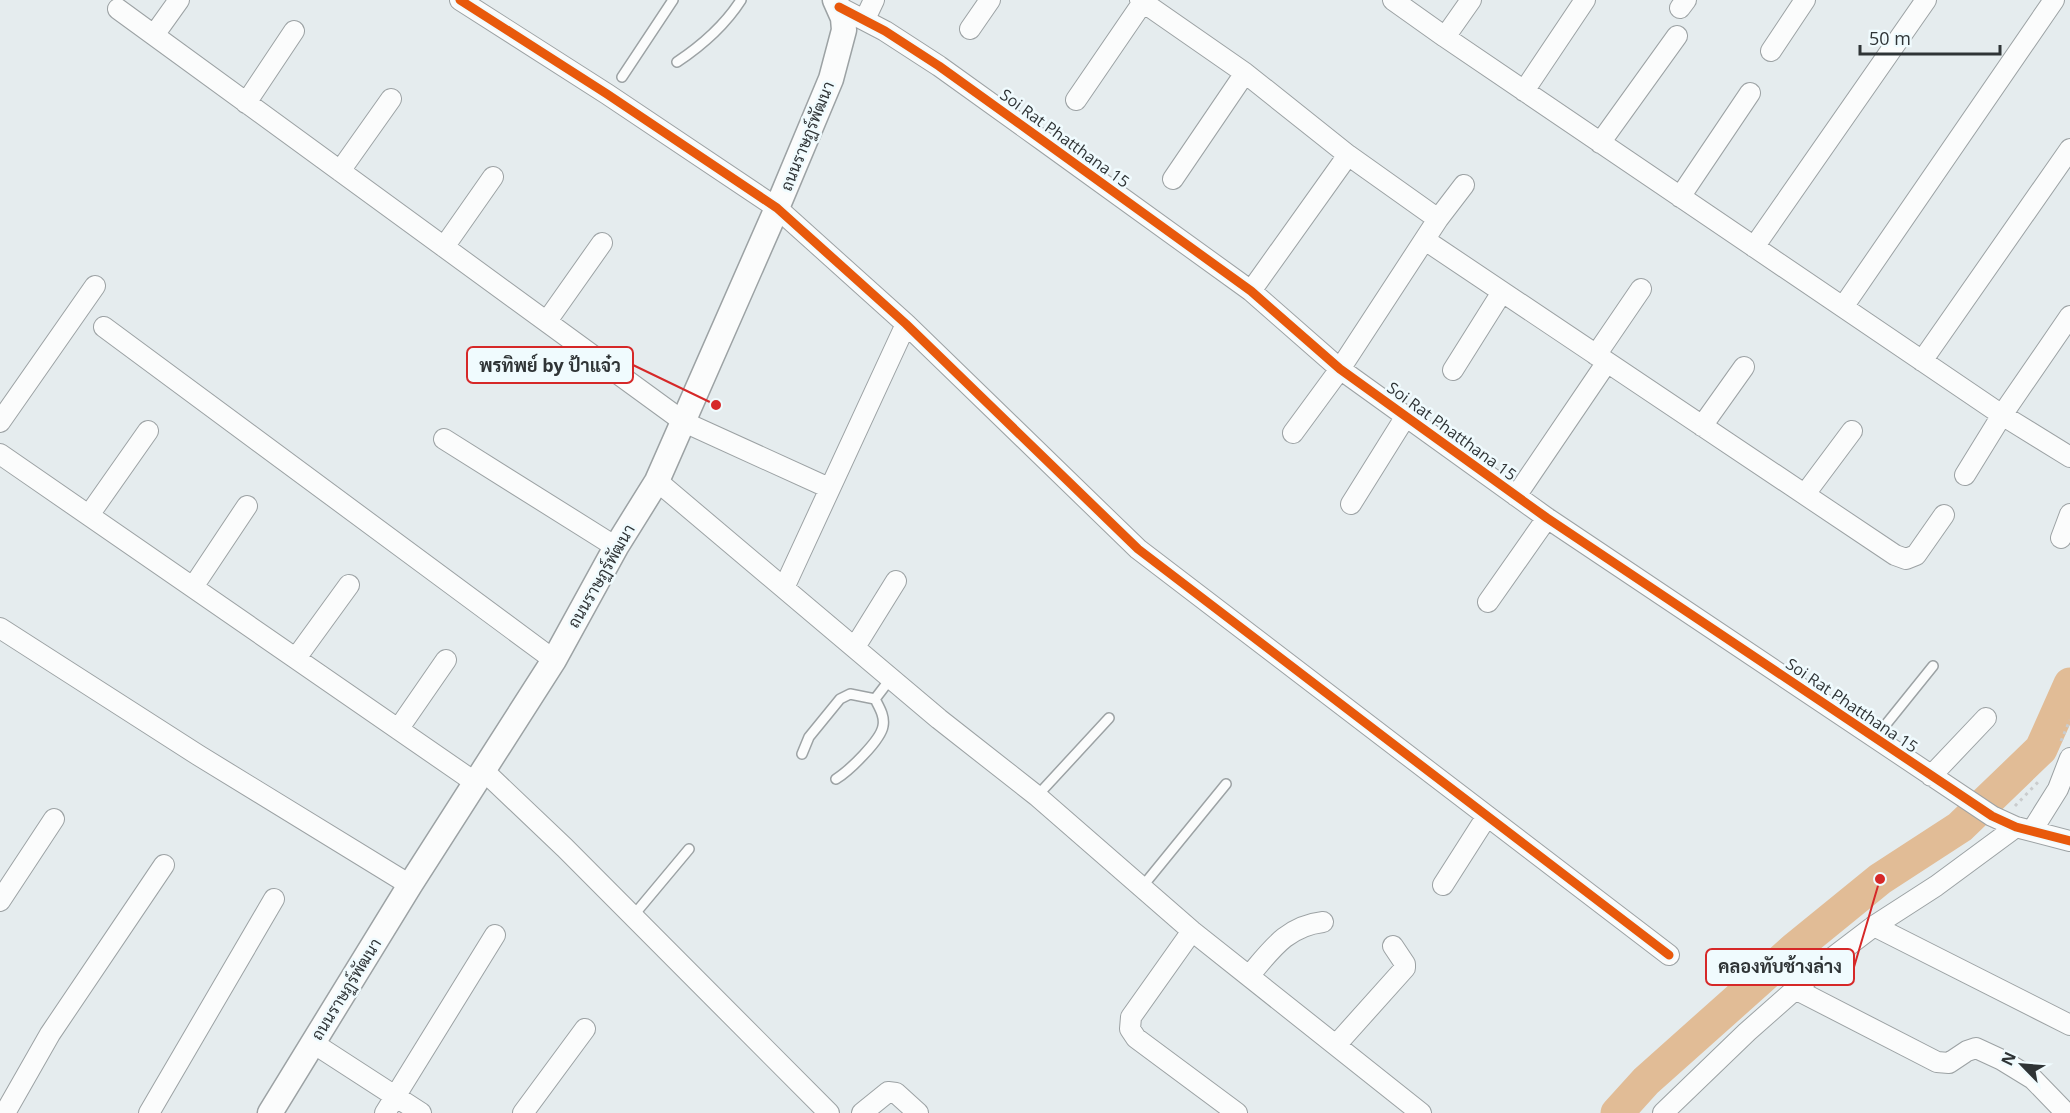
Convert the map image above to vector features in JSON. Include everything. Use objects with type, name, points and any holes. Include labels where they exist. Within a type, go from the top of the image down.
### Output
[{"type":"street","points":[[154,35],[179,0]]},
{"type":"street","points":[[460,0],[607,94],[777,208],[906,324],[1138,549],[1668,954]]},
{"type":"street","points":[[865,19],[874,0]]},
{"type":"street","points":[[970,29],[990,0]]},
{"type":"street","points":[[1393,0],[1922,361],[2070,457]]},
{"type":"street","points":[[1445,37],[1471,0]]},
{"type":"street","points":[[1524,91],[1585,0]]},
{"type":"street","points":[[1771,51],[1805,0]]},
{"type":"street","points":[[1755,247],[1926,0]]},
{"type":"street","points":[[1843,307],[2054,0]]},
{"type":"street","points":[[1076,99],[1141,1],[1245,73],[1348,155],[1438,219]]},
{"type":"street","name":"ถนนราษฏร์พัฒนา","points":[[270,1113],[410,885],[554,660],[616,547],[657,481],[831,79],[844,30],[843,18],[837,4]]},
{"type":"street","name":"Soi Rat Phatthana 15","points":[[837,4],[939,66],[1251,291],[1340,369],[1547,518],[1992,816],[2070,841]]},
{"type":"street","points":[[118,9],[684,422],[829,488]]},
{"type":"street","points":[[246,103],[294,31]]},
{"type":"street","points":[[1600,143],[1677,36]]},
{"type":"street","points":[[1173,179],[1245,73]]},
{"type":"street","points":[[1680,197],[1750,93]]},
{"type":"street","points":[[340,171],[391,99]]},
{"type":"street","points":[[1922,361],[2070,149]]},
{"type":"street","points":[[1251,291],[1348,155]]},
{"type":"street","points":[[444,247],[493,177]]},
{"type":"street","points":[[1293,433],[1340,369],[1438,219],[1464,185]]},
{"type":"street","points":[[1425,240],[1895,555],[1906,559],[1916,555],[1944,515]]},
{"type":"street","points":[[547,321],[602,243]]},
{"type":"street","points":[[0,422],[95,286]]},
{"type":"street","points":[[1516,496],[1601,359],[1641,289]]},
{"type":"street","points":[[1453,370],[1502,292]]},
{"type":"street","points":[[1965,475],[2002,415],[2070,316]]},
{"type":"street","points":[[784,588],[906,324]]},
{"type":"street","points":[[104,327],[554,660]]},
{"type":"street","points":[[1702,426],[1744,367]]},
{"type":"street","points":[[1351,504],[1406,416]]},
{"type":"street","points":[[89,515],[148,431]]},
{"type":"street","points":[[1805,495],[1852,431]]},
{"type":"street","points":[[444,440],[616,547]]},
{"type":"street","points":[[0,454],[399,728],[429,752],[480,777],[565,848],[829,1113]]},
{"type":"street","points":[[657,481],[1036,796],[1192,931],[1421,1113]]},
{"type":"street","points":[[193,587],[247,506]]},
{"type":"street","points":[[2061,538],[2070,514]]},
{"type":"street","points":[[1488,603],[1547,518]]},
{"type":"street","points":[[855,647],[896,581]]},
{"type":"street","points":[[296,658],[349,585]]},
{"type":"street","points":[[0,628],[198,755],[410,885]]},
{"type":"street","points":[[399,728],[446,660]]},
{"type":"street","points":[[1931,776],[1986,718]]},
{"type":"street","points":[[1663,1113],[1795,989],[1874,926],[2024,828],[2058,789],[2070,758]]},
{"type":"street","points":[[1443,885],[1487,816]]},
{"type":"street","points":[[0,901],[54,819]]},
{"type":"street","points":[[5,1113],[50,1034],[164,866]]},
{"type":"street","points":[[149,1113],[274,899]]},
{"type":"street","points":[[1249,976],[1270,951],[1291,932],[1307,924],[1323,922]]},
{"type":"street","points":[[1874,926],[2070,1025]]},
{"type":"street","points":[[1192,931],[1131,1017],[1130,1029],[1136,1038],[1237,1113]]},
{"type":"street","points":[[390,1105],[495,935]]},
{"type":"street","points":[[1336,1045],[1404,970],[1405,964],[1393,946]]},
{"type":"street","points":[[1795,989],[1937,1062],[1949,1063],[1976,1048],[2002,1060],[2033,1079],[2066,1113]]},
{"type":"street","points":[[523,1113],[585,1029]]},
{"type":"street","points":[[313,1043],[390,1105],[421,1113]]},
{"type":"street","points":[[862,1113],[888,1092],[896,1093],[918,1113]]},
{"type":"lane","points":[[622,77],[673,0]]},
{"type":"lane","points":[[677,62],[694,51],[741,0]]},
{"type":"lane","points":[[1875,738],[1933,666]]},
{"type":"lane","points":[[875,699],[891,677]]},
{"type":"lane","points":[[802,754],[809,737],[840,699],[850,694],[875,699]]},
{"type":"lane","points":[[837,779],[880,734],[883,717],[875,699]]},
{"type":"lane","points":[[1036,796],[1109,718]]},
{"type":"lane","points":[[1143,887],[1226,784]]},
{"type":"lane","points":[[633,916],[689,849]]},
{"type":"waterway","points":[[1617,1113],[1646,1081],[1794,949],[1880,879],[1960,827],[2041,749],[2070,684]]},
{"type":"cycle path","points":[[460,0],[607,94],[777,208],[906,324],[1138,549],[1669,955]]},
{"type":"cycle path","points":[[839,7],[885,31],[939,66],[1042,140],[1251,291],[1340,369],[1547,518],[1992,816],[2016,827],[2070,841]]},
{"type":"place","name":"พรทิพย์ by ป้าแจ๋ว","points":[[716,405]]},
{"type":"place","name":"คลองทับช้างล่าง","points":[[1880,879]]}]
